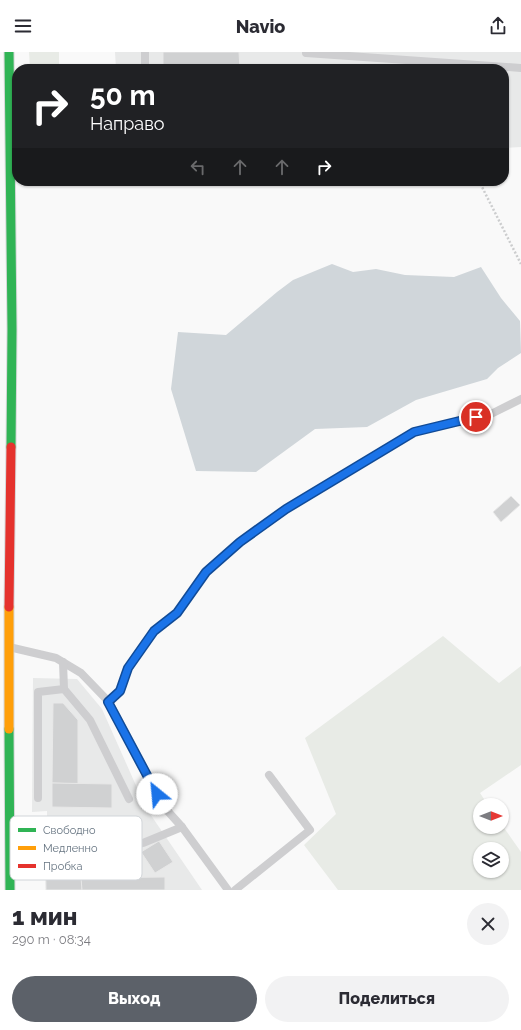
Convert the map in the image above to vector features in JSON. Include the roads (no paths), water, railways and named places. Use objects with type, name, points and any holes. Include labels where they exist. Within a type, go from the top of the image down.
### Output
[{"type":"street","points":[[9,52],[12,329],[9,647],[4,814],[10,890]]},
{"type":"lane","points":[[145,52],[145,64]]},
{"type":"lane","points":[[306,52],[464,64]]},
{"type":"lane","points":[[509,67],[521,68]]},
{"type":"lane","points":[[108,702],[120,691],[128,668],[154,631],[177,613],[206,572],[240,542],[286,509],[414,432],[491,414],[521,399]]},
{"type":"lane","points":[[9,647],[56,658],[81,673],[108,702],[164,807],[182,827],[228,890]]},
{"type":"lane","points":[[63,662],[64,689],[90,720],[129,799]]},
{"type":"lane","points":[[38,798],[38,692],[64,689]]},
{"type":"lane","points":[[234,890],[310,830],[269,775]]},
{"type":"lane","points":[[142,843],[182,827]]}]
